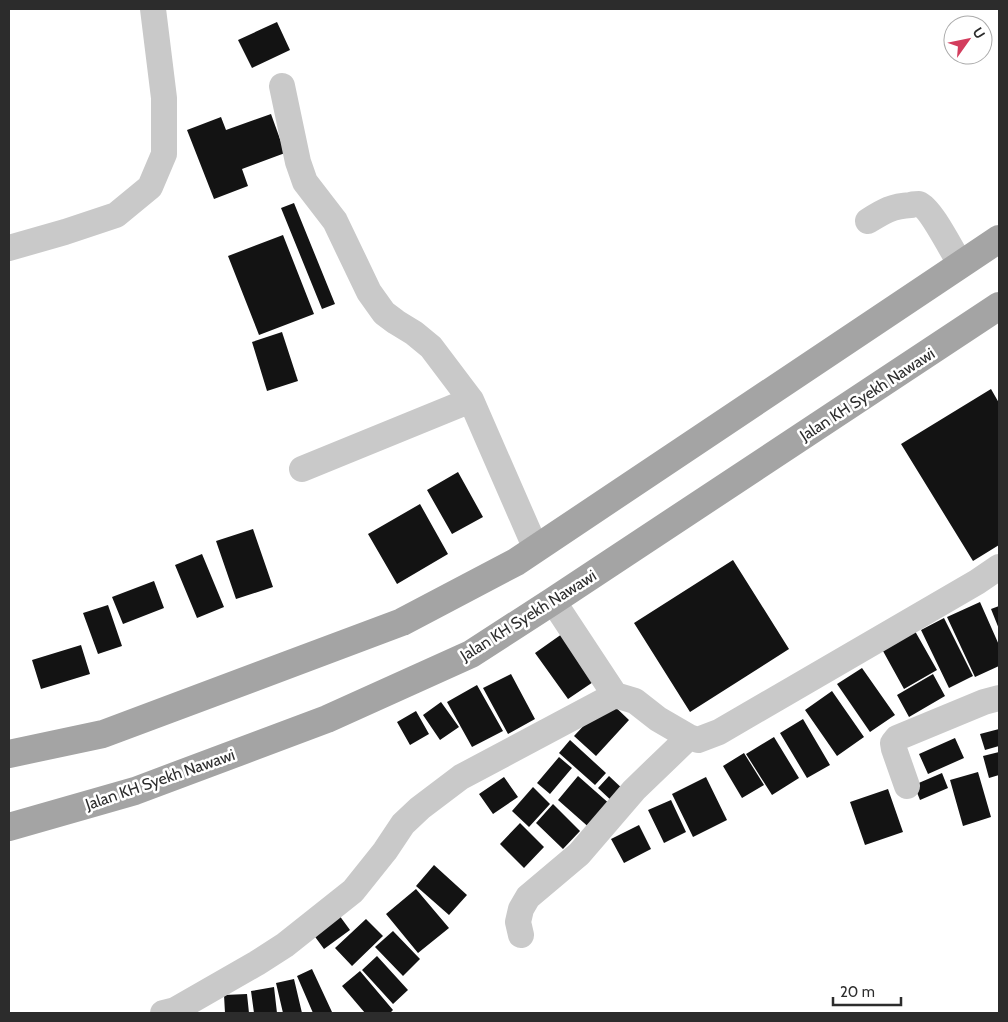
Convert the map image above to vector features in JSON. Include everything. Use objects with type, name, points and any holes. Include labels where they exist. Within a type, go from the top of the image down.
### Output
[{"type":"main road","points":[[9,754],[103,734],[402,622],[516,562],[999,239]]},
{"type":"main road","name":"Jalan KH Syekh Nawawi","points":[[9,827],[135,791],[327,719],[471,654],[999,306]]},
{"type":"street","points":[[9,248],[116,215],[150,186],[164,154],[164,98],[153,9]]},
{"type":"street","points":[[282,86],[298,162],[305,182],[335,221],[369,292],[384,313],[431,347],[471,400],[536,549]]},
{"type":"street","points":[[868,221],[885,210],[901,205],[918,204],[932,216],[961,265]]},
{"type":"street","points":[[302,469],[471,400]]},
{"type":"street","points":[[553,601],[615,695],[635,701],[658,719],[689,738],[698,740],[718,732],[978,582],[999,567]]},
{"type":"street","points":[[163,1013],[175,1010],[286,945],[353,891],[385,851],[403,824],[420,808],[461,777],[615,695]]},
{"type":"street","points":[[907,786],[894,749],[893,743],[897,738],[984,702],[999,698]]},
{"type":"street","points":[[522,935],[518,922],[521,909],[528,897],[579,854],[634,790],[689,738]]},
{"type":"building","points":[[277,22],[290,50],[252,68],[238,40]]},
{"type":"building","points":[[271,114],[285,153],[242,169],[248,186],[214,199],[187,130],[221,117],[226,130]]},
{"type":"building","points":[[294,203],[335,304],[322,309],[281,208]]},
{"type":"building","points":[[283,235],[314,314],[259,335],[228,256]]},
{"type":"building","points":[[282,332],[298,381],[267,391],[252,342]]},
{"type":"building","points":[[991,389],[999,403],[999,545],[973,561],[901,444]]},
{"type":"building","points":[[458,472],[483,517],[452,534],[427,490]]},
{"type":"building","points":[[420,504],[448,554],[397,584],[368,534]]},
{"type":"building","points":[[253,529],[273,587],[236,599],[216,541]]},
{"type":"building","points":[[202,554],[224,607],[197,618],[175,565]]},
{"type":"building","points":[[733,560],[789,649],[690,712],[634,623]]},
{"type":"building","points":[[154,581],[164,608],[123,624],[112,597]]},
{"type":"building","points":[[980,602],[999,645],[999,666],[975,677],[947,617]]},
{"type":"building","points":[[108,605],[122,646],[98,654],[83,613]]},
{"type":"building","points":[[999,606],[999,629],[991,609]]},
{"type":"building","points":[[944,618],[973,676],[949,688],[921,630]]},
{"type":"building","points":[[911,624],[937,670],[904,689],[878,642]]},
{"type":"building","points":[[569,629],[602,676],[568,699],[535,653]]},
{"type":"building","points":[[81,645],[90,674],[41,689],[32,660]]},
{"type":"building","points":[[862,668],[895,715],[870,732],[837,684]]},
{"type":"building","points":[[511,674],[535,719],[508,734],[483,688]]},
{"type":"building","points":[[933,674],[945,696],[909,717],[897,695]]},
{"type":"building","points":[[477,685],[503,731],[472,747],[447,702]]},
{"type":"building","points":[[832,691],[864,737],[837,756],[805,710]]},
{"type":"building","points":[[608,700],[629,720],[596,756],[574,736]]},
{"type":"building","points":[[441,702],[459,727],[440,740],[423,715]]},
{"type":"building","points":[[416,711],[429,734],[410,745],[397,722]]},
{"type":"building","points":[[803,719],[830,765],[807,778],[780,733]]},
{"type":"building","points":[[999,729],[999,746],[985,750],[980,734]]},
{"type":"building","points":[[774,737],[799,778],[772,795],[746,754]]},
{"type":"building","points":[[955,738],[964,758],[928,774],[919,754]]},
{"type":"building","points":[[570,740],[606,773],[595,785],[559,753]]},
{"type":"building","points":[[999,752],[999,775],[989,778],[983,756]]},
{"type":"building","points":[[744,753],[764,785],[742,798],[723,766]]},
{"type":"building","points":[[559,757],[572,768],[550,794],[537,783]]},
{"type":"building","points":[[978,772],[991,817],[963,826],[950,780]]},
{"type":"building","points":[[942,773],[948,788],[920,800],[914,785]]},
{"type":"building","points":[[578,776],[612,806],[592,830],[558,800]]},
{"type":"building","points":[[609,776],[626,792],[615,804],[598,788]]},
{"type":"building","points":[[504,777],[518,797],[493,814],[479,794]]},
{"type":"building","points":[[706,777],[727,820],[693,837],[672,794]]},
{"type":"building","points":[[533,787],[550,804],[529,827],[512,811]]},
{"type":"building","points":[[888,789],[903,832],[865,845],[850,802]]},
{"type":"building","points":[[671,800],[686,832],[664,843],[648,810]]},
{"type":"building","points":[[553,804],[580,831],[563,849],[536,823]]},
{"type":"building","points":[[520,823],[544,847],[524,868],[500,844]]},
{"type":"building","points":[[639,825],[651,849],[624,863],[611,839]]},
{"type":"building","points":[[434,865],[467,895],[449,915],[416,886]]},
{"type":"building","points":[[416,889],[449,928],[418,953],[386,914]]},
{"type":"building","points":[[339,915],[350,930],[324,949],[313,934]]},
{"type":"building","points":[[366,919],[383,936],[352,966],[335,948]]},
{"type":"building","points":[[393,931],[420,959],[403,976],[375,947]]},
{"type":"building","points":[[377,956],[408,990],[393,1004],[362,970]]},
{"type":"building","points":[[312,969],[332,1012],[313,1013],[297,976]]},
{"type":"building","points":[[360,971],[393,1010],[390,1013],[365,1013],[342,986]]},
{"type":"building","points":[[294,979],[302,1013],[283,1013],[276,983]]},
{"type":"building","points":[[274,987],[277,1013],[254,1013],[251,991]]},
{"type":"building","points":[[247,994],[249,1013],[225,1013],[224,995]]}]
